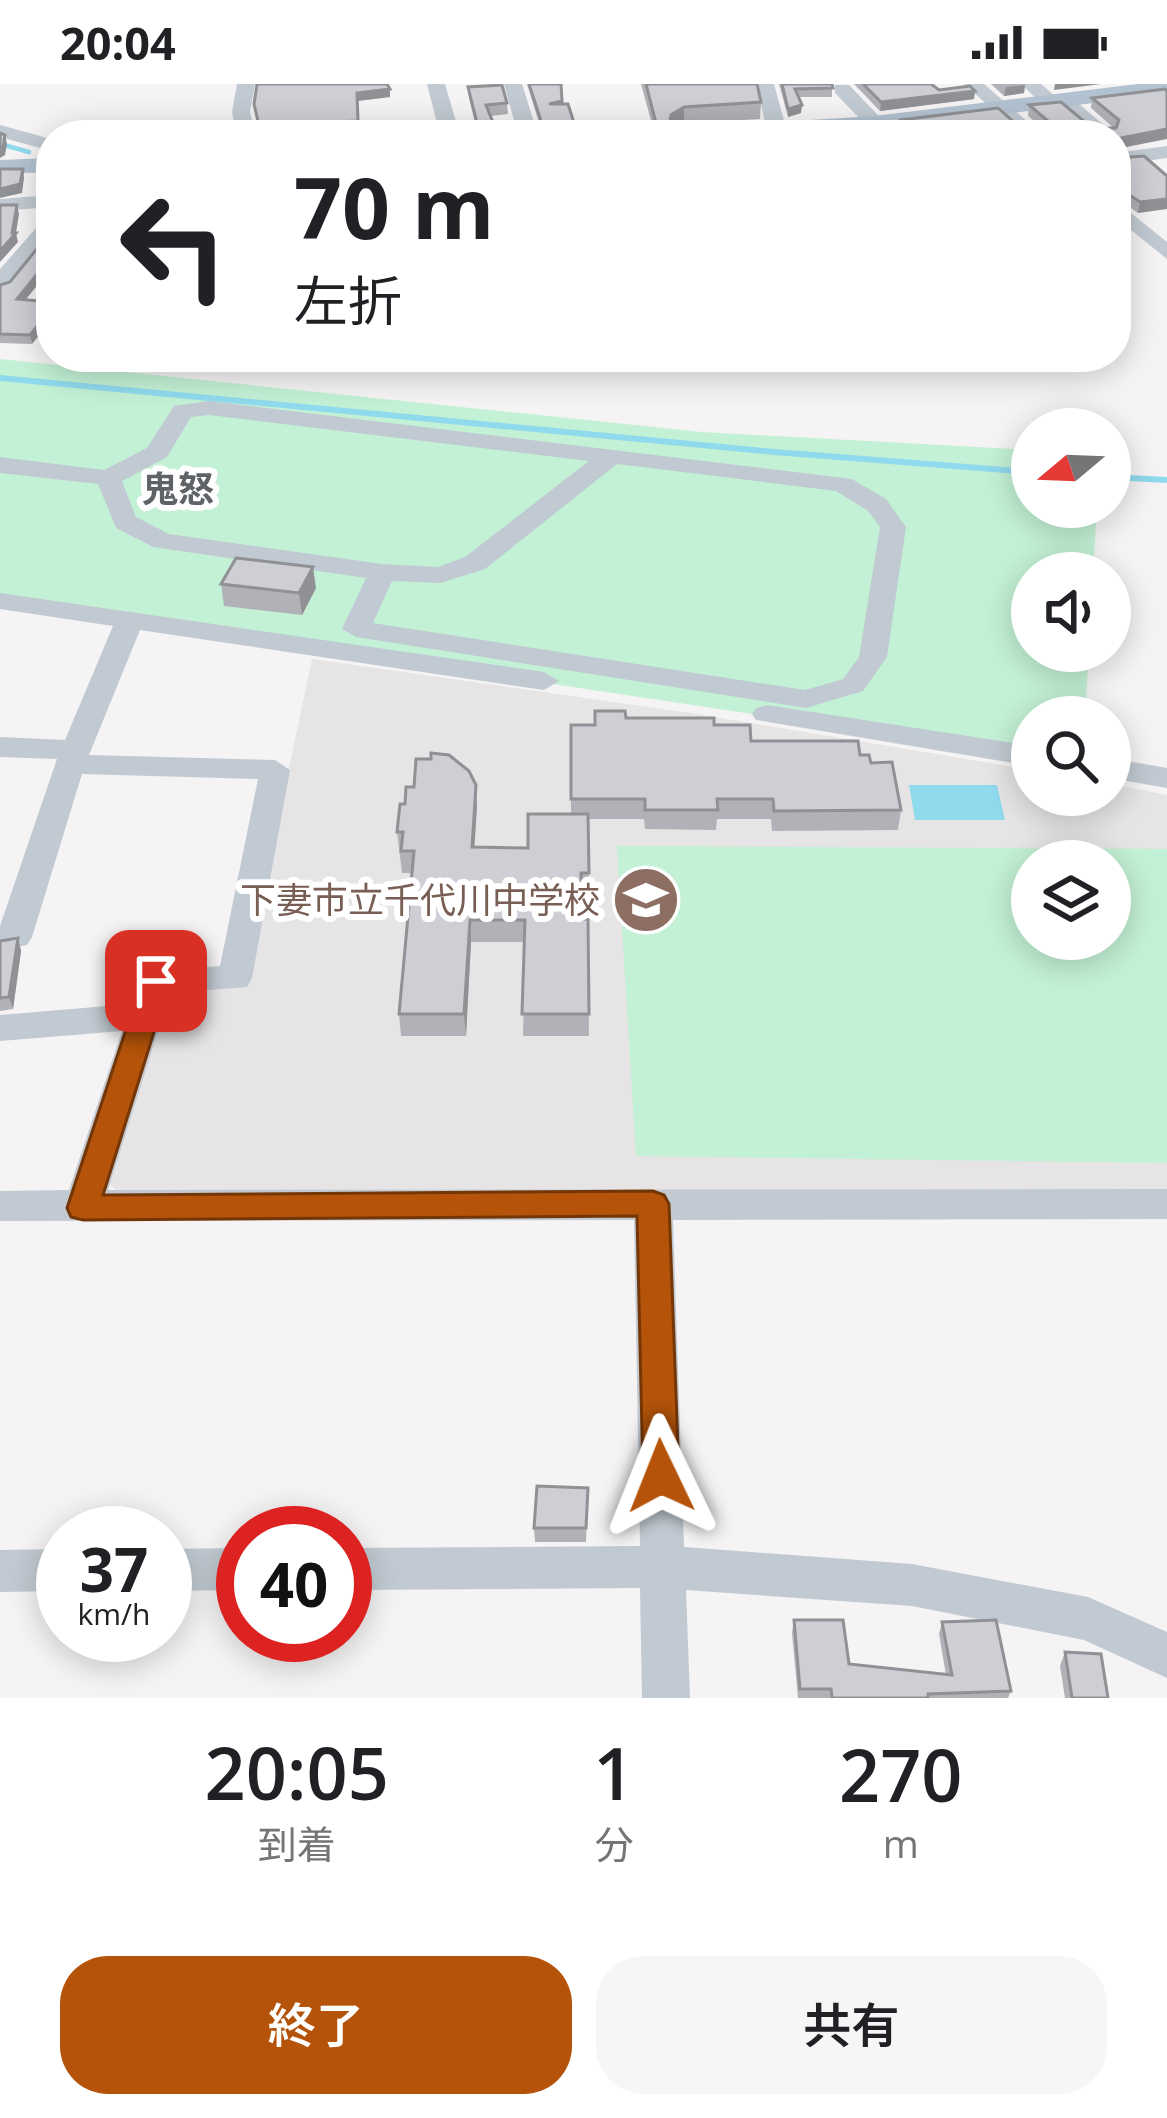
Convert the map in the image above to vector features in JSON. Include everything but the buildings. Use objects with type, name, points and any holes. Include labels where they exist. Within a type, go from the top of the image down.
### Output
[{"type":"main road","points":[[934,120],[1128,88],[1167,87]]},
{"type":"main road","points":[[0,167],[36,166]]},
{"type":"street","points":[[243,120],[246,84]]},
{"type":"street","points":[[436,84],[446,120]]},
{"type":"street","points":[[513,84],[524,120]]},
{"type":"street","points":[[765,84],[774,120]]},
{"type":"street","points":[[973,84],[1015,120]]},
{"type":"street","points":[[1030,84],[1084,120]]},
{"type":"street","points":[[842,89],[871,120]]},
{"type":"street","points":[[0,131],[36,141]]},
{"type":"street","points":[[1131,147],[1167,143]]},
{"type":"street","points":[[1131,157],[1167,152]]},
{"type":"street","points":[[0,205],[36,202]]},
{"type":"street","points":[[1131,221],[1167,253]]},
{"type":"street","points":[[0,283],[36,241]]},
{"type":"street","points":[[0,465],[108,478],[158,452],[168,428],[183,411],[209,408],[843,484],[877,506],[893,526],[873,657],[853,685],[806,698],[356,629],[382,572]]},
{"type":"street","points":[[108,478],[125,522],[162,541],[382,572],[440,575],[460,571],[613,455]]},
{"type":"street","points":[[0,601],[1011,753]]},
{"type":"street","points":[[0,938],[15,938],[72,757],[129,622]]},
{"type":"street","points":[[0,747],[72,757],[275,770],[235,978],[156,981],[83,1208]]},
{"type":"street","points":[[1131,772],[1167,778]]},
{"type":"street","points":[[0,1028],[145,1016]]},
{"type":"street","points":[[653,1204],[666,1698]]},
{"type":"street","points":[[0,1206],[1167,1204]]},
{"type":"street","points":[[372,1569],[663,1567],[912,1585],[1088,1619],[1167,1655]]},
{"type":"street","points":[[0,1570],[36,1570]]},
{"type":"shaded area","name":"下妻市立千代川中学校","points":[[312,659],[691,713],[1011,766],[1011,816],[1131,816],[1131,788],[1167,795],[1167,1192],[120,1194],[109,1183],[167,986],[243,985]]},
{"type":"green space","points":[[0,359],[36,363],[36,372],[125,372],[702,432],[1011,449],[1011,528],[1096,528],[1094,552],[1011,552],[1011,672],[1088,672],[1086,696],[1011,696],[1011,753],[0,601]]},
{"type":"green space","points":[[617,846],[1011,848],[1011,960],[1131,960],[1131,849],[1167,849],[1167,1163],[636,1156]]},
{"type":"water","points":[[909,785],[997,785],[1005,820],[915,820]]},
{"type":"waterway","points":[[0,144],[29,152]]},
{"type":"waterway","points":[[0,378],[1011,470]]},
{"type":"waterway","points":[[1131,478],[1167,480]]},
{"type":"place","name":"下妻市立千代川中学校","points":[[646,900]]},
{"type":"district","name":"鬼怒","points":[[178,489]]},
{"type":"route","points":[[156,981],[83,1208],[653,1204],[661,1476]]}]
